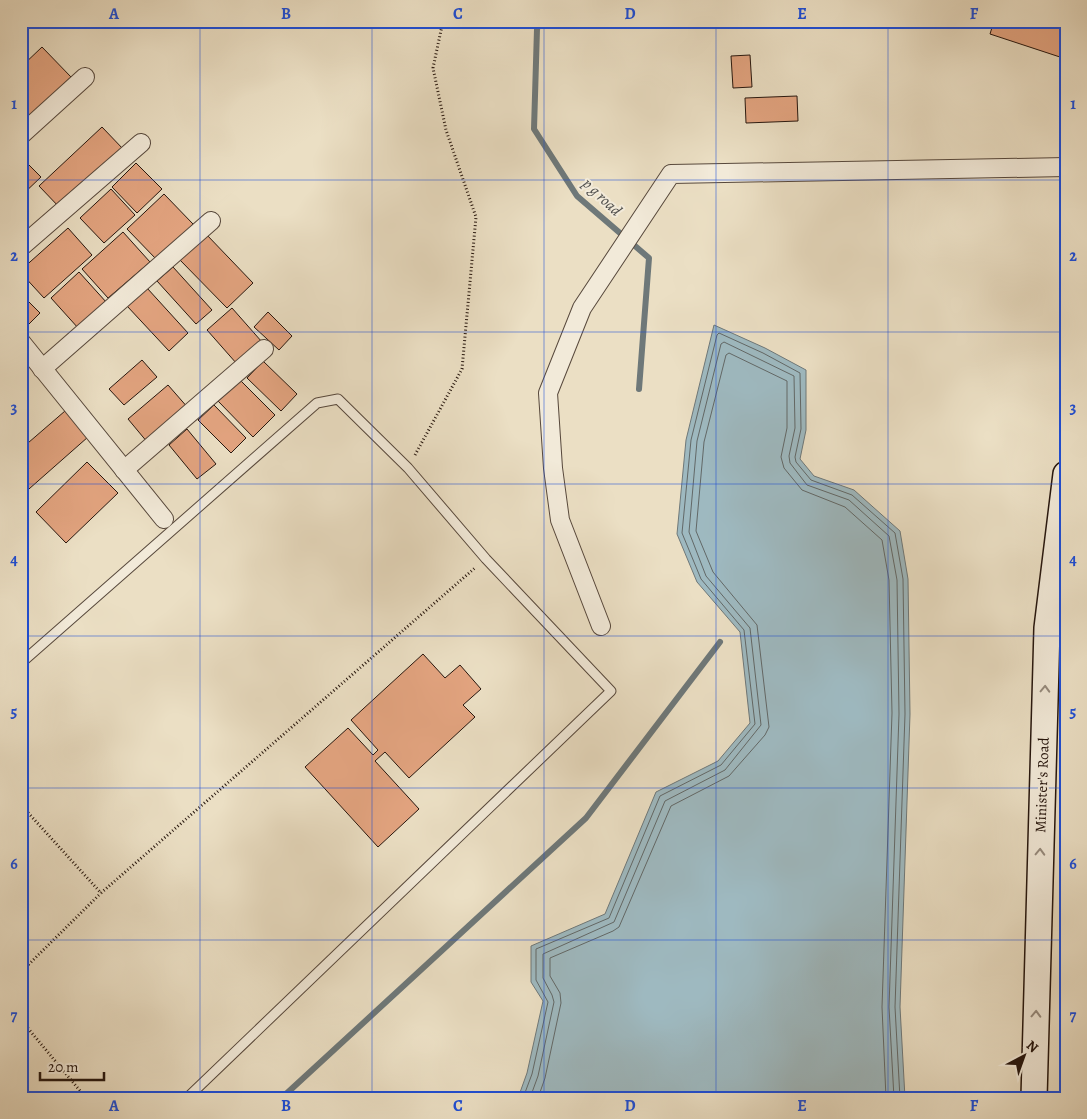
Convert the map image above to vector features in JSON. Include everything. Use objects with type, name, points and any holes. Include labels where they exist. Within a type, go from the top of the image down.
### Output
[{"type":"main road","name":"Minister's Road","points":[[1034,1098],[1047,628],[1066,474]]},
{"type":"street","points":[[21,135],[85,76]]},
{"type":"street","points":[[21,247],[141,143]]},
{"type":"street","points":[[601,626],[560,520],[553,468],[548,393],[582,308],[671,174],[1066,167]]},
{"type":"street","points":[[42,368],[211,221]]},
{"type":"street","points":[[21,342],[168,524]]},
{"type":"street","points":[[124,470],[264,349]]},
{"type":"lane","points":[[21,663],[86,607],[168,524],[317,403],[338,399],[408,468],[486,559],[611,691],[187,1098]]},
{"type":"path","points":[[408,468],[462,370],[476,217],[446,130],[433,68],[443,21]]},
{"type":"path","points":[[21,972],[101,893],[486,559]]},
{"type":"path","points":[[21,805],[101,893]]},
{"type":"path","points":[[21,1020],[86,1098]]},
{"type":"water","points":[[714,325],[765,348],[806,370],[806,430],[800,459],[814,476],[854,490],[900,531],[908,579],[910,714],[900,1007],[905,1098],[518,1098],[527,1073],[543,1001],[531,982],[531,946],[605,914],[656,792],[718,761],[750,723],[740,632],[697,582],[677,534],[686,440]]},
{"type":"building","points":[[994,21],[1066,21],[1066,59],[990,34]]},
{"type":"building","points":[[42,47],[71,77],[26,120],[21,115],[21,67]]},
{"type":"building","points":[[750,55],[752,87],[733,88],[731,56]]},
{"type":"building","points":[[797,96],[798,121],[746,123],[745,98]]},
{"type":"building","points":[[102,127],[124,150],[61,209],[39,186]]},
{"type":"building","points":[[21,157],[41,177],[21,196]]},
{"type":"building","points":[[136,163],[162,189],[137,213],[112,187]]},
{"type":"building","points":[[111,189],[135,215],[104,243],[80,218]]},
{"type":"building","points":[[164,194],[193,224],[157,260],[127,229]]},
{"type":"building","points":[[68,228],[92,255],[44,298],[21,273],[21,270]]},
{"type":"building","points":[[123,232],[150,262],[108,298],[82,269]]},
{"type":"building","points":[[206,234],[253,283],[227,308],[179,259]]},
{"type":"building","points":[[173,267],[212,310],[196,324],[157,281]]},
{"type":"building","points":[[79,272],[107,303],[79,329],[51,298]]},
{"type":"building","points":[[147,288],[188,333],[169,351],[127,306]]},
{"type":"building","points":[[21,294],[40,313],[25,328],[21,325]]},
{"type":"building","points":[[232,308],[262,342],[237,364],[207,330]]},
{"type":"building","points":[[268,312],[292,336],[279,350],[254,327]]},
{"type":"building","points":[[142,360],[157,377],[124,405],[109,389]]},
{"type":"building","points":[[263,361],[297,394],[281,411],[247,378]]},
{"type":"building","points":[[240,380],[275,415],[253,437],[218,401]]},
{"type":"building","points":[[168,385],[189,409],[148,443],[128,419]]},
{"type":"building","points":[[214,405],[246,438],[231,453],[198,420]]},
{"type":"building","points":[[65,411],[88,437],[21,496],[21,449]]},
{"type":"building","points":[[187,429],[216,464],[197,479],[169,445]]},
{"type":"building","points":[[87,462],[118,493],[66,543],[36,512]]},
{"type":"building","points":[[423,654],[445,678],[460,665],[481,689],[463,705],[475,717],[409,778],[385,752],[375,761],[419,809],[378,847],[305,767],[348,728],[373,755],[378,750],[351,720]]},
{"type":"waterway","name":"p g road","points":[[541,21],[537,29],[534,129],[577,196],[649,258],[639,389]]},
{"type":"waterway","points":[[285,1098],[286,1094],[586,818],[720,642]]}]
